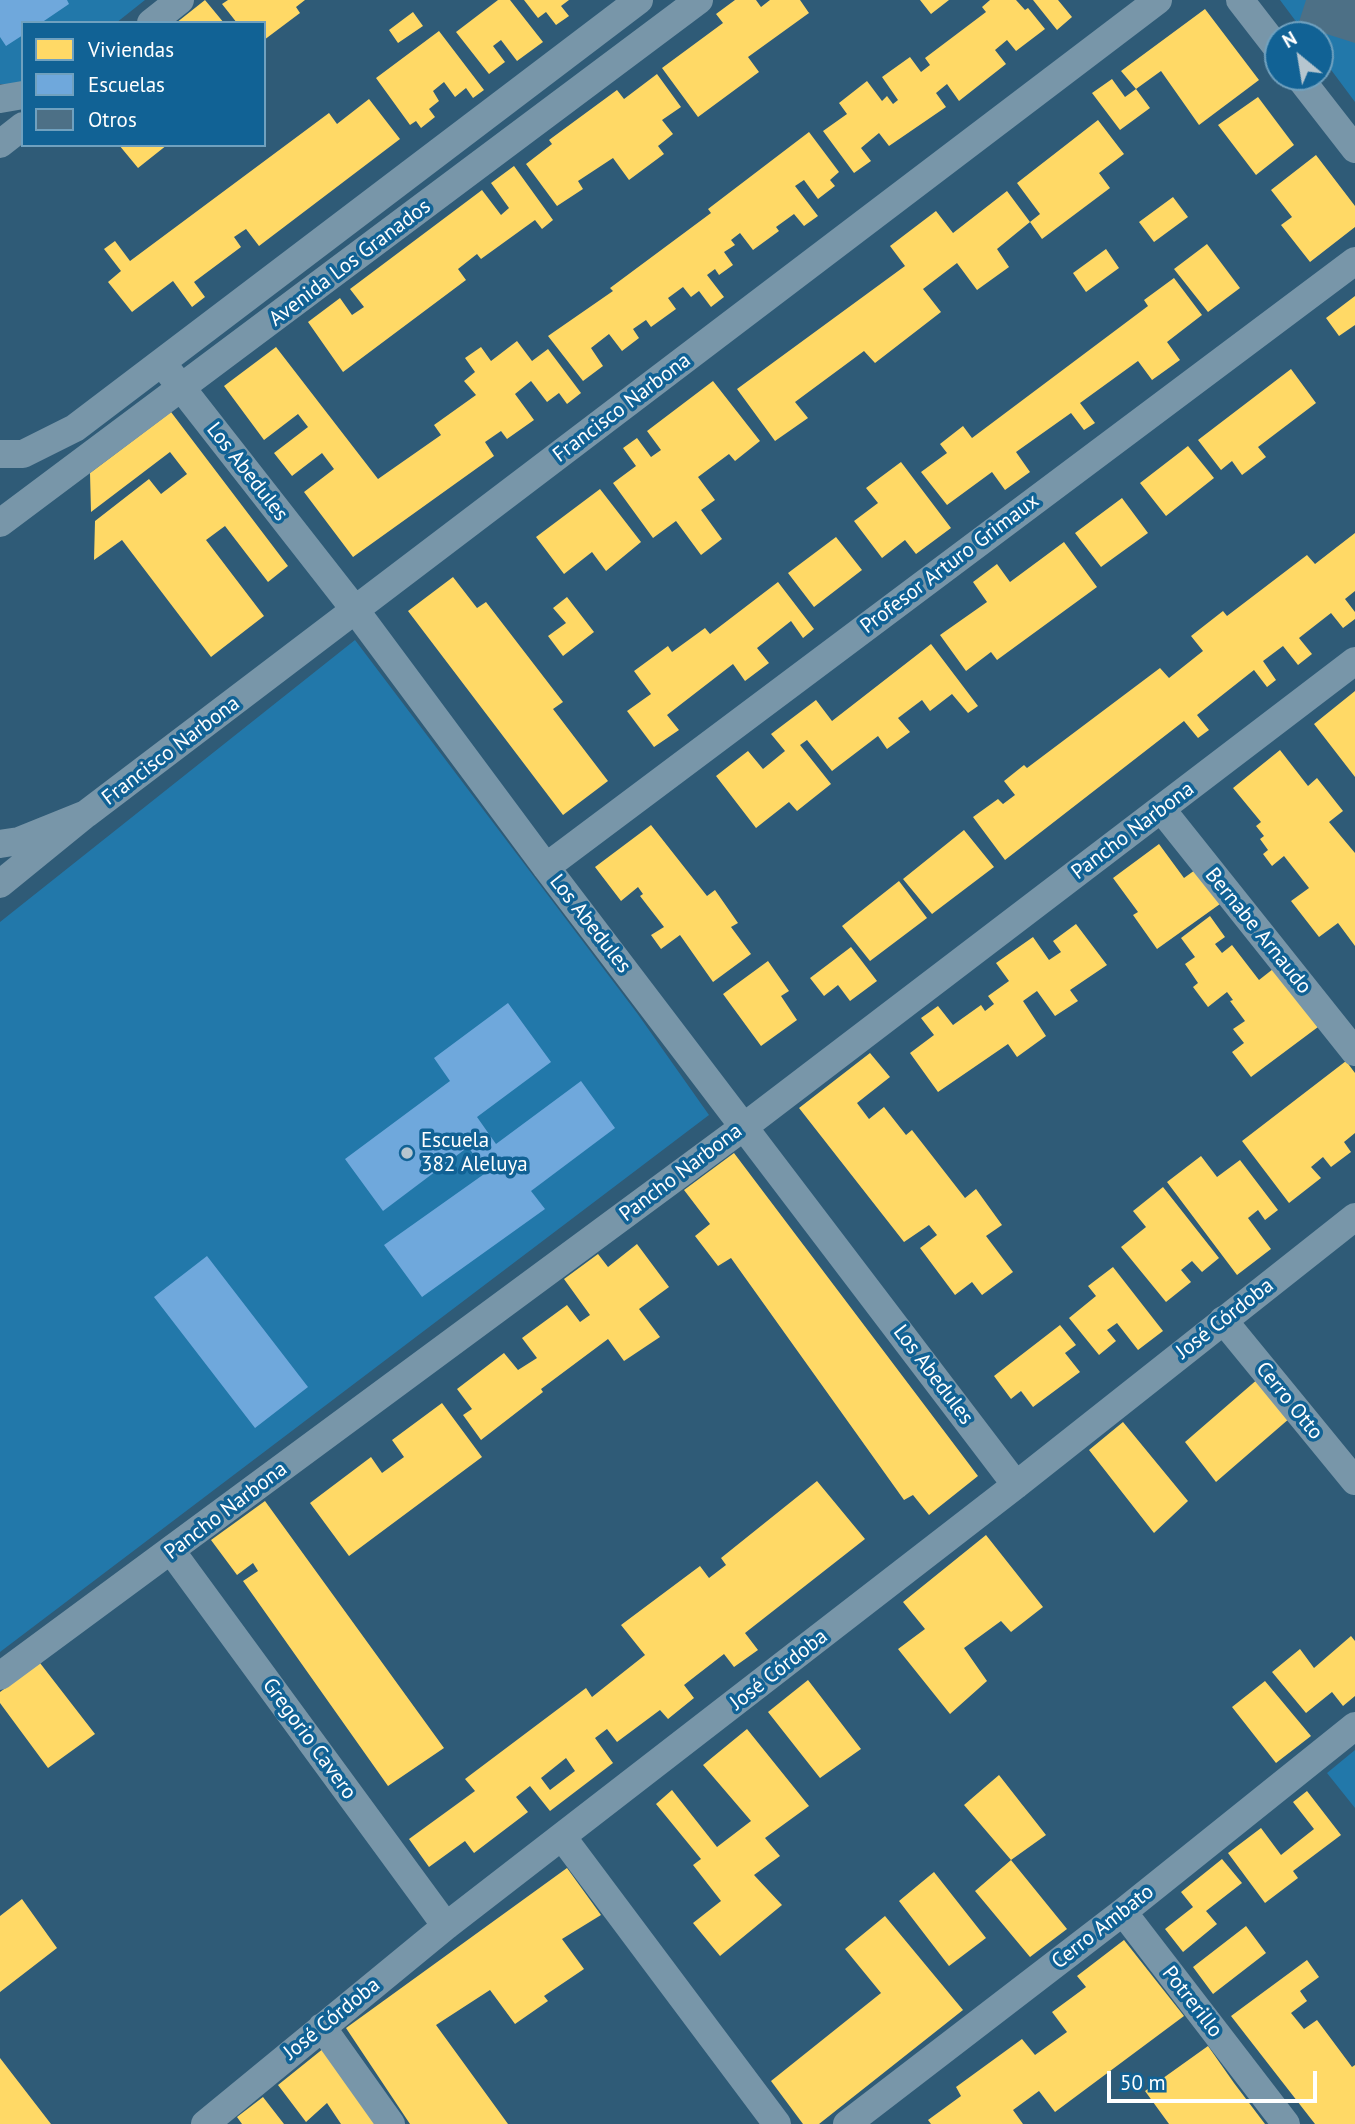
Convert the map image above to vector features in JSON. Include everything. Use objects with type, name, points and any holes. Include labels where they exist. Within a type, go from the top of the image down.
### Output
[{"type":"street","points":[[154,21],[180,0]]},
{"type":"street","name":"Avenida Los Granados","points":[[0,454],[23,454],[65,434],[639,0]]},
{"type":"street","name":"Avenida Los Granados","points":[[0,523],[183,389],[699,0]]},
{"type":"street","name":"Francisco Narbona","points":[[0,884],[86,814],[1157,0]]},
{"type":"street","points":[[1240,0],[1264,31]]},
{"type":"street","points":[[1310,91],[1355,149]]},
{"type":"street","points":[[0,99],[21,95]]},
{"type":"street","points":[[0,144],[21,128]]},
{"type":"street","name":"Profesor Arturo Grimaux","points":[[546,867],[1355,261]]},
{"type":"street","name":"Los Abedules","points":[[162,363],[356,611],[546,867],[1016,1485]]},
{"type":"street","name":"Pancho Narbona","points":[[0,1675],[172,1552],[745,1126],[1355,661]]},
{"type":"street","name":"Bernabe Arnaudo","points":[[1162,810],[1355,1052]]},
{"type":"street","name":"Francisco Narbona","points":[[0,844],[19,841],[86,814]]},
{"type":"street","name":"José Córdoba","points":[[205,2124],[446,1926],[564,1838],[1355,1217]]},
{"type":"street","name":"Cerro Otto","points":[[1223,1320],[1355,1481]]},
{"type":"street","name":"Gregorio Cavero","points":[[172,1552],[446,1926]]},
{"type":"street","name":"Cerro Ambato","points":[[847,2124],[1123,1913],[1355,1726]]},
{"type":"street","points":[[564,1838],[777,2124]]},
{"type":"street","name":"Potrerillo","points":[[1123,1913],[1286,2124]]},
{"type":"street","points":[[322,2026],[391,2124]]},
{"type":"shaded area","points":[[0,0],[145,0],[119,21],[21,21],[21,84],[0,84]]},
{"type":"shaded area","points":[[1280,0],[1355,0],[1355,102],[1334,74],[1334,21],[1296,21]]},
{"type":"shaded area","points":[[355,640],[637,1013],[709,1115],[0,1652],[0,922]]},
{"type":"shaded area","points":[[1355,1750],[1355,1808],[1327,1773]]},
{"type":"building: Viviendas","points":[[205,0],[222,21],[179,21]]},
{"type":"building: Viviendas","points":[[228,0],[305,0],[296,7],[300,13],[266,38],[266,21],[235,21],[222,4]]},
{"type":"building: Viviendas","points":[[498,0],[510,0],[543,42],[517,61],[501,40],[493,46],[505,62],[489,74],[456,32]]},
{"type":"building: Viviendas","points":[[524,0],[569,0],[561,6],[569,16],[556,25],[546,12],[538,18]]},
{"type":"building: Viviendas","points":[[735,0],[756,0],[761,7],[770,0],[800,0],[809,13],[748,57],[759,72],[698,117],[662,68],[723,23],[716,14]]},
{"type":"building: Viviendas","points":[[920,0],[949,0],[931,14]]},
{"type":"building: Viviendas","points":[[990,0],[1016,0],[1025,10],[1028,8],[1045,29],[1016,51],[1007,40],[995,50],[1006,64],[959,101],[947,84],[936,93],[946,107],[889,146],[879,133],[861,148],[871,161],[854,173],[823,131],[847,114],[839,103],[867,81],[882,101],[887,96],[893,104],[898,100],[882,77],[910,57],[921,72],[930,65],[925,58],[986,12],[982,7]]},
{"type":"building: Viviendas","points":[[1033,0],[1058,0],[1072,17],[1057,30]]},
{"type":"building: Viviendas","points":[[1205,9],[1259,80],[1199,125],[1161,71],[1136,89],[1121,71]]},
{"type":"building: Viviendas","points":[[413,12],[423,26],[398,43],[389,30]]},
{"type":"building: Viviendas","points":[[439,31],[484,90],[473,98],[466,88],[455,97],[444,82],[433,91],[439,101],[429,109],[435,117],[421,128],[416,121],[410,125],[376,78]]},
{"type":"building: Viviendas","points":[[657,74],[681,107],[662,120],[673,134],[658,146],[664,154],[629,180],[613,158],[578,181],[583,189],[557,206],[526,164],[552,144],[549,140],[617,90],[624,99]]},
{"type":"building: Viviendas","points":[[1112,79],[1125,97],[1136,89],[1150,108],[1120,130],[1092,93]]},
{"type":"building: Viviendas","points":[[1258,97],[1294,145],[1256,175],[1218,125]]},
{"type":"building: Viviendas","points":[[369,99],[400,139],[259,246],[246,229],[234,237],[241,247],[194,282],[205,297],[192,307],[173,281],[132,312],[108,282],[121,271],[104,249],[115,241],[130,261],[329,113],[337,124]]},
{"type":"building: Viviendas","points":[[1098,120],[1124,154],[1099,173],[1110,188],[1042,239],[1030,222],[1040,214],[1017,183]]},
{"type":"building: Viviendas","points":[[809,132],[839,172],[830,180],[835,186],[818,199],[804,180],[795,186],[818,216],[804,226],[794,214],[776,227],[779,231],[753,250],[740,233],[731,240],[735,245],[724,252],[733,265],[719,275],[715,269],[707,275],[724,297],[711,307],[699,291],[691,297],[683,287],[668,298],[676,309],[651,327],[646,320],[633,329],[639,338],[622,351],[609,334],[591,348],[603,366],[583,381],[548,336],[613,291],[610,288],[711,213],[708,209]]},
{"type":"building: Viviendas","points":[[121,147],[164,147],[138,168]]},
{"type":"building: Viviendas","points":[[1316,155],[1355,206],[1355,227],[1310,262],[1281,225],[1292,217],[1271,190]]},
{"type":"building: Viviendas","points":[[514,166],[553,220],[542,229],[535,220],[481,259],[477,254],[458,269],[466,280],[343,372],[308,322],[340,298],[352,315],[364,307],[350,289],[482,190],[501,215],[509,208],[491,183]]},
{"type":"building: Viviendas","points":[[1007,191],[1030,222],[997,249],[1009,267],[977,290],[957,263],[923,289],[941,312],[875,363],[864,351],[795,402],[808,418],[775,441],[737,389],[905,266],[890,246],[936,211],[953,233]]},
{"type":"building: Viviendas","points":[[1173,197],[1188,217],[1154,242],[1139,222]]},
{"type":"building: Viviendas","points":[[1207,244],[1240,288],[1208,312],[1174,269]]},
{"type":"building: Viviendas","points":[[1106,249],[1119,268],[1086,292],[1073,273]]},
{"type":"building: Viviendas","points":[[1174,278],[1202,315],[1167,342],[1180,360],[1152,380],[1138,361],[1080,403],[1095,423],[1084,430],[1071,413],[1016,452],[1030,472],[1005,490],[992,472],[947,505],[921,472],[947,453],[940,444],[963,426],[972,438],[1148,306],[1144,300]]},
{"type":"building: Viviendas","points":[[1355,296],[1355,325],[1339,336],[1326,318]]},
{"type":"building: Viviendas","points":[[517,341],[532,361],[548,349],[581,393],[567,404],[559,393],[547,402],[531,381],[515,394],[534,420],[507,439],[501,431],[485,442],[494,456],[353,557],[304,492],[334,469],[322,453],[292,476],[274,453],[308,427],[298,414],[264,440],[224,386],[276,347],[378,479],[441,435],[434,425],[476,395],[464,381],[475,372],[465,358],[481,347],[491,361]]},
{"type":"building: Viviendas","points":[[1291,369],[1316,403],[1258,447],[1266,457],[1242,475],[1232,461],[1221,470],[1198,440]]},
{"type":"building: Viviendas","points":[[713,381],[760,441],[735,461],[729,454],[698,477],[715,500],[701,510],[722,539],[701,555],[676,521],[653,538],[613,483],[636,466],[623,448],[637,438],[651,457],[661,450],[647,431]]},
{"type":"building: Viviendas","points":[[171,412],[288,566],[268,582],[225,526],[206,540],[264,616],[211,657],[122,540],[94,560],[95,521],[149,479],[161,494],[187,474],[170,452],[91,512],[90,473]]},
{"type":"building: Viviendas","points":[[1188,446],[1214,478],[1166,516],[1140,483]]},
{"type":"building: Viviendas","points":[[901,462],[951,528],[916,554],[905,540],[882,558],[854,521],[878,503],[866,488]]},
{"type":"building: Viviendas","points":[[600,489],[641,542],[606,571],[592,552],[564,574],[536,537]]},
{"type":"building: Viviendas","points":[[1122,498],[1148,533],[1101,567],[1075,533]]},
{"type":"building: Viviendas","points":[[1355,533],[1355,591],[1345,599],[1355,612],[1355,619],[1343,628],[1331,613],[1299,638],[1312,654],[1298,665],[1283,646],[1263,661],[1276,680],[1267,687],[1254,670],[1197,715],[1209,730],[1198,738],[1184,721],[1005,860],[973,817],[998,799],[1003,804],[1015,795],[1004,781],[1024,765],[1027,768],[1160,668],[1169,678],[1203,651],[1191,636],[1223,611],[1227,616],[1307,555],[1315,564]]},
{"type":"building: Viviendas","points":[[836,537],[862,570],[814,607],[788,573]]},
{"type":"building: Viviendas","points":[[1064,542],[1097,587],[997,660],[991,652],[966,671],[940,635],[987,602],[973,582],[997,564],[1010,582]]},
{"type":"building: Viviendas","points":[[453,577],[477,608],[486,602],[563,702],[553,709],[608,781],[563,815],[408,611]]},
{"type":"building: Viviendas","points":[[778,582],[814,629],[803,638],[791,621],[757,648],[769,663],[745,681],[733,664],[667,715],[679,730],[654,747],[627,711],[651,694],[634,671],[668,646],[672,652],[705,628],[710,634]]},
{"type":"building: Viviendas","points":[[567,597],[594,632],[563,656],[548,636],[566,623],[553,608]]},
{"type":"building: Viviendas","points":[[931,644],[978,706],[968,713],[952,694],[930,711],[922,700],[898,718],[910,732],[887,749],[878,736],[832,771],[807,740],[800,745],[831,784],[797,811],[789,802],[756,828],[716,776],[748,751],[763,769],[785,751],[771,734],[816,700],[832,721]]},
{"type":"building: Viviendas","points":[[1355,691],[1355,777],[1314,724]]},
{"type":"building: Viviendas","points":[[1280,750],[1308,786],[1317,778],[1343,811],[1329,822],[1355,853],[1355,946],[1338,923],[1319,937],[1291,901],[1309,888],[1284,856],[1272,866],[1263,854],[1268,850],[1260,839],[1264,836],[1256,826],[1261,822],[1233,788]]},
{"type":"building: Viviendas","points":[[651,825],[707,896],[715,890],[738,923],[731,927],[751,954],[713,982],[680,935],[661,949],[651,935],[664,927],[640,896],[643,894],[638,887],[621,901],[595,867]]},
{"type":"building: Viviendas","points":[[964,830],[994,867],[932,914],[903,879]]},
{"type":"building: Viviendas","points":[[1159,844],[1184,878],[1195,870],[1220,904],[1157,949],[1133,915],[1138,912],[1113,878]]},
{"type":"building: Viviendas","points":[[899,881],[927,918],[870,961],[842,926]]},
{"type":"building: Viviendas","points":[[1210,916],[1225,937],[1215,944],[1222,953],[1232,945],[1259,980],[1273,969],[1318,1027],[1251,1077],[1232,1052],[1244,1043],[1233,1029],[1245,1021],[1230,1001],[1233,1000],[1227,992],[1208,1007],[1193,987],[1198,983],[1185,964],[1195,957],[1181,938]]},
{"type":"building: Viviendas","points":[[1076,924],[1107,965],[1070,990],[1078,1001],[1055,1016],[1037,991],[1023,1001],[1046,1036],[1017,1057],[1008,1044],[938,1092],[910,1053],[934,1035],[921,1018],[938,1006],[953,1025],[981,1005],[985,1011],[994,1004],[988,996],[1009,981],[996,963],[1033,937],[1049,960],[1061,952],[1053,941]]},
{"type":"building: Viviendas","points":[[851,947],[877,981],[850,1001],[838,985],[824,996],[810,978]]},
{"type":"building: Viviendas","points":[[768,961],[789,991],[781,996],[797,1020],[761,1046],[723,994]]},
{"type":"building: Viviendas","points":[[870,1053],[890,1077],[857,1103],[869,1119],[884,1107],[906,1135],[912,1130],[965,1198],[976,1189],[1002,1225],[986,1236],[1013,1272],[982,1295],[972,1282],[955,1295],[920,1248],[937,1235],[929,1225],[904,1242],[799,1108]]},
{"type":"building: Viviendas","points":[[1346,1061],[1355,1073],[1355,1133],[1344,1142],[1351,1152],[1331,1167],[1323,1157],[1311,1167],[1321,1178],[1289,1203],[1242,1141]]},
{"type":"building: Viviendas","points":[[734,1153],[978,1476],[929,1515],[913,1495],[904,1500],[731,1258],[718,1266],[695,1236],[710,1224],[684,1190]]},
{"type":"building: Viviendas","points":[[1201,1156],[1217,1177],[1240,1160],[1278,1210],[1265,1220],[1258,1210],[1248,1218],[1271,1249],[1237,1275],[1167,1182]]},
{"type":"building: Viviendas","points":[[1163,1187],[1219,1258],[1202,1272],[1192,1261],[1181,1270],[1191,1282],[1166,1302],[1121,1247],[1146,1227],[1133,1211]]},
{"type":"building: Viviendas","points":[[637,1244],[669,1287],[639,1309],[660,1337],[624,1361],[608,1339],[541,1389],[543,1392],[481,1440],[463,1415],[472,1409],[457,1389],[504,1353],[518,1370],[537,1358],[522,1338],[567,1305],[580,1322],[590,1315],[564,1279],[598,1254],[608,1267]]},
{"type":"building: Viviendas","points":[[1113,1267],[1163,1331],[1138,1350],[1117,1323],[1107,1330],[1116,1341],[1099,1355],[1069,1318],[1096,1296],[1088,1286]]},
{"type":"building: Viviendas","points":[[1060,1325],[1076,1345],[1065,1353],[1080,1372],[1033,1407],[1021,1391],[1011,1399],[994,1376]]},
{"type":"building: Viviendas","points":[[1259,1378],[1290,1418],[1216,1482],[1185,1442]]},
{"type":"building: Viviendas","points":[[442,1403],[482,1457],[349,1556],[310,1503],[371,1457],[382,1473],[404,1457],[392,1440]]},
{"type":"building: Viviendas","points":[[1123,1422],[1188,1501],[1154,1533],[1089,1450]]},
{"type":"building: Viviendas","points":[[817,1481],[865,1539],[745,1633],[758,1650],[734,1667],[724,1654],[684,1685],[694,1698],[668,1719],[660,1710],[617,1742],[607,1729],[595,1738],[613,1763],[550,1811],[530,1786],[516,1797],[528,1812],[474,1853],[465,1841],[429,1867],[409,1839],[475,1791],[465,1779],[586,1688],[592,1697],[645,1655],[621,1625],[700,1566],[709,1578],[726,1565],[721,1558]],"holes":[[[566,1758],[575,1771],[550,1790],[541,1778]]]},
{"type":"building: Viviendas","points":[[265,1501],[444,1748],[388,1786],[243,1581],[258,1571],[253,1563],[237,1575],[211,1540]]},
{"type":"building: Viviendas","points":[[986,1535],[1043,1607],[1011,1632],[1001,1621],[964,1648],[987,1681],[950,1714],[898,1649],[925,1629],[903,1602]]},
{"type":"building: Viviendas","points":[[1351,1636],[1355,1641],[1355,1696],[1343,1706],[1332,1692],[1306,1713],[1272,1672],[1300,1649],[1314,1668]]},
{"type":"building: Viviendas","points":[[40,1663],[95,1734],[48,1768],[0,1703],[0,1692]]},
{"type":"building: Viviendas","points":[[808,1680],[861,1749],[820,1778],[768,1712]]},
{"type":"building: Viviendas","points":[[1265,1681],[1311,1736],[1276,1763],[1232,1707]]},
{"type":"building: Viviendas","points":[[747,1729],[809,1806],[765,1838],[780,1856],[754,1875],[782,1905],[720,1956],[693,1923],[721,1901],[693,1865],[701,1859],[656,1804],[672,1790],[717,1847],[751,1821],[703,1765]]},
{"type":"building: Viviendas","points":[[999,1775],[1046,1835],[1011,1860],[964,1805]]},
{"type":"building: Viviendas","points":[[1307,1791],[1341,1835],[1293,1871],[1298,1878],[1265,1903],[1228,1853],[1261,1828],[1281,1855],[1314,1829],[1293,1802]]},
{"type":"building: Viviendas","points":[[1222,1859],[1242,1883],[1206,1911],[1217,1924],[1183,1952],[1165,1929],[1193,1907],[1181,1892]]},
{"type":"building: Viviendas","points":[[1011,1860],[1067,1929],[1030,1957],[975,1891]]},
{"type":"building: Viviendas","points":[[567,1868],[601,1915],[562,1939],[584,1969],[544,1996],[548,2001],[515,2024],[490,1990],[436,2025],[508,2124],[410,2124],[346,2028]]},
{"type":"building: Viviendas","points":[[934,1872],[986,1938],[949,1966],[899,1901]]},
{"type":"building: Viviendas","points":[[22,1899],[57,1948],[0,1992],[0,1916]]},
{"type":"building: Viviendas","points":[[885,1916],[963,2010],[819,2124],[803,2124],[771,2081],[881,1993],[845,1949]]},
{"type":"building: Viviendas","points":[[1246,1926],[1266,1953],[1213,1994],[1193,1967]]},
{"type":"building: Viviendas","points":[[1124,1940],[1184,2016],[1055,2112],[1039,2091],[1013,2110],[1023,2124],[931,2124],[928,2120],[961,2096],[956,2087],[1022,2039],[1035,2055],[1067,2032],[1052,2012],[1086,1987],[1077,1976]]},
{"type":"building: Viviendas","points":[[1307,1960],[1319,1977],[1300,1991],[1307,2001],[1291,2013],[1304,2029],[1317,2020],[1352,2067],[1355,2065],[1355,2124],[1315,2124],[1231,2016]]},
{"type":"building: Viviendas","points":[[1208,2046],[1265,2124],[1169,2124],[1145,2091]]},
{"type":"building: Viviendas","points":[[324,2048],[380,2124],[341,2124],[327,2103],[306,2122],[278,2085]]},
{"type":"building: Viviendas","points":[[0,2058],[51,2124],[0,2124]]},
{"type":"building: Viviendas","points":[[263,2097],[284,2124],[242,2124],[237,2117]]},
{"type":"building: Escuelas","points":[[0,0],[67,0],[69,4],[44,21],[21,21],[21,36],[6,46],[0,37]]},
{"type":"building: Escuelas","points":[[508,1003],[551,1062],[477,1117],[496,1144],[581,1081],[615,1128],[531,1191],[545,1209],[422,1297],[384,1245],[487,1172],[468,1147],[383,1211],[345,1159],[450,1081],[434,1058]]},
{"type":"building: Escuelas","points":[[207,1256],[308,1387],[255,1428],[154,1297]]},
{"type":"building: Otros","points":[[1306,0],[1355,0],[1355,43],[1334,36],[1334,21],[1299,21]]},
{"type":"place","name":"Escuela 382 Aleluya","points":[[407,1153]]}]
